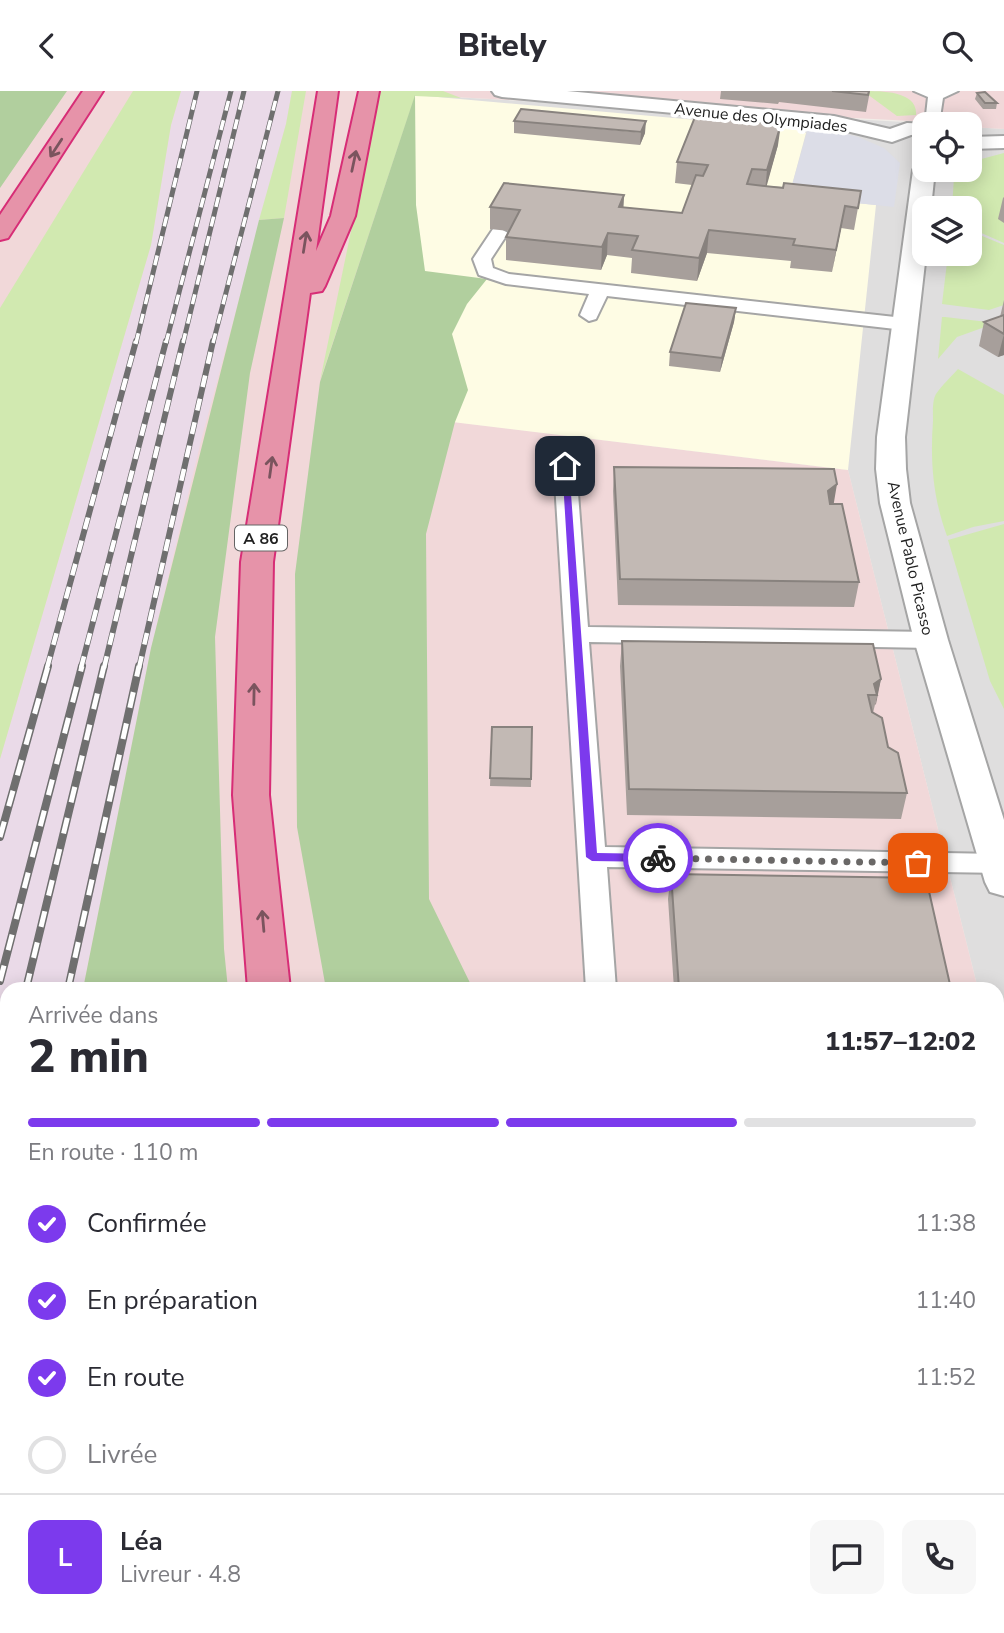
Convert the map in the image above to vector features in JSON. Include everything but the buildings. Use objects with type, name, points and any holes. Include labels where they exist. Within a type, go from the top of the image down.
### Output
[{"type":"highway","points":[[0,233],[93,91]]},
{"type":"highway","name":"A 86","points":[[268,982],[251,795],[257,562],[328,91]]},
{"type":"highway","points":[[290,339],[343,216],[369,91]]},
{"type":"street","name":"Avenue des Olympiades","points":[[502,91],[834,122],[912,153]]},
{"type":"street","points":[[912,129],[906,129],[912,153]]},
{"type":"street","points":[[982,143],[1004,142]]},
{"type":"street","name":"Avenue Pablo Picasso","points":[[912,153],[904,324],[891,437],[895,503],[931,640],[988,775],[1001,873]]},
{"type":"lane","points":[[930,112],[928,93],[951,91]]},
{"type":"lane","points":[[499,233],[482,259],[485,271],[506,279],[904,324]]},
{"type":"lane","points":[[589,315],[600,290]]},
{"type":"lane","points":[[565,466],[601,982]]},
{"type":"lane","points":[[576,633],[931,640]]},
{"type":"lane","points":[[592,857],[1001,873]]},
{"type":"shaded area","points":[[0,91],[1004,91],[1004,129],[982,128],[982,112],[912,112],[912,121],[415,95],[455,422],[848,470],[976,982],[0,982]]},
{"type":"shaded area","points":[[181,91],[292,91],[286,124],[201,441],[151,648],[84,982],[0,982],[0,759],[151,245],[171,125]]},
{"type":"shaded area","points":[[415,95],[912,122],[912,182],[982,182],[982,128],[1004,129],[1004,982],[976,982],[848,470],[378,413]]},
{"type":"shaded area","points":[[415,95],[799,129],[806,133],[789,196],[876,205],[848,470],[378,413]]},
{"type":"shaded area","points":[[809,125],[858,137],[884,148],[900,163],[894,207],[789,196]]},
{"type":"green space","points":[[0,91],[67,91],[0,188]]},
{"type":"green space","points":[[133,91],[181,91],[171,125],[151,245],[0,759],[0,308]]},
{"type":"green space","points":[[292,91],[306,91],[284,218],[259,220],[286,124]]},
{"type":"green space","points":[[380,91],[443,91],[461,98],[415,96],[320,381]]},
{"type":"green space","points":[[863,91],[889,92],[911,101],[916,112],[912,112],[912,115],[897,116]]},
{"type":"green space","points":[[415,95],[416,205],[425,271],[487,279],[467,304],[452,334],[468,390],[455,422],[426,534],[429,899],[470,982],[325,982],[297,827],[295,574],[320,382]]},
{"type":"green space","points":[[1004,153],[1004,243],[982,233],[982,196],[953,196],[954,182],[982,182],[982,159]]},
{"type":"green space","points":[[284,218],[250,373],[215,637],[224,949],[227,982],[84,982],[151,648],[259,220]]},
{"type":"green space","points":[[982,236],[1004,245],[1004,305],[989,310],[942,304],[947,266],[982,266]]},
{"type":"green space","points":[[942,317],[996,323],[957,337],[938,359]]},
{"type":"green space","points":[[958,369],[1004,395],[1004,521],[947,536],[938,508],[934,479],[933,407],[936,394]]},
{"type":"green space","points":[[1004,524],[1004,709],[990,681],[948,540]]},
{"type":"railway","points":[[136,343],[197,91]]},
{"type":"railway","points":[[166,343],[231,91]]},
{"type":"railway","points":[[183,343],[244,91]]},
{"type":"railway","points":[[213,343],[278,91]]},
{"type":"railway","points":[[47,668],[136,341]]},
{"type":"railway","points":[[81,668],[166,341]]},
{"type":"railway","points":[[104,668],[183,341]]},
{"type":"railway","points":[[139,668],[213,341]]},
{"type":"railway","points":[[0,837],[48,666]]},
{"type":"railway","points":[[0,981],[82,666]]},
{"type":"railway","points":[[28,982],[104,666]]},
{"type":"railway","points":[[70,982],[139,666]]},
{"type":"way so far","points":[[658,858],[918,863]]},
{"type":"route","points":[[565,466],[592,857],[658,858]]}]
